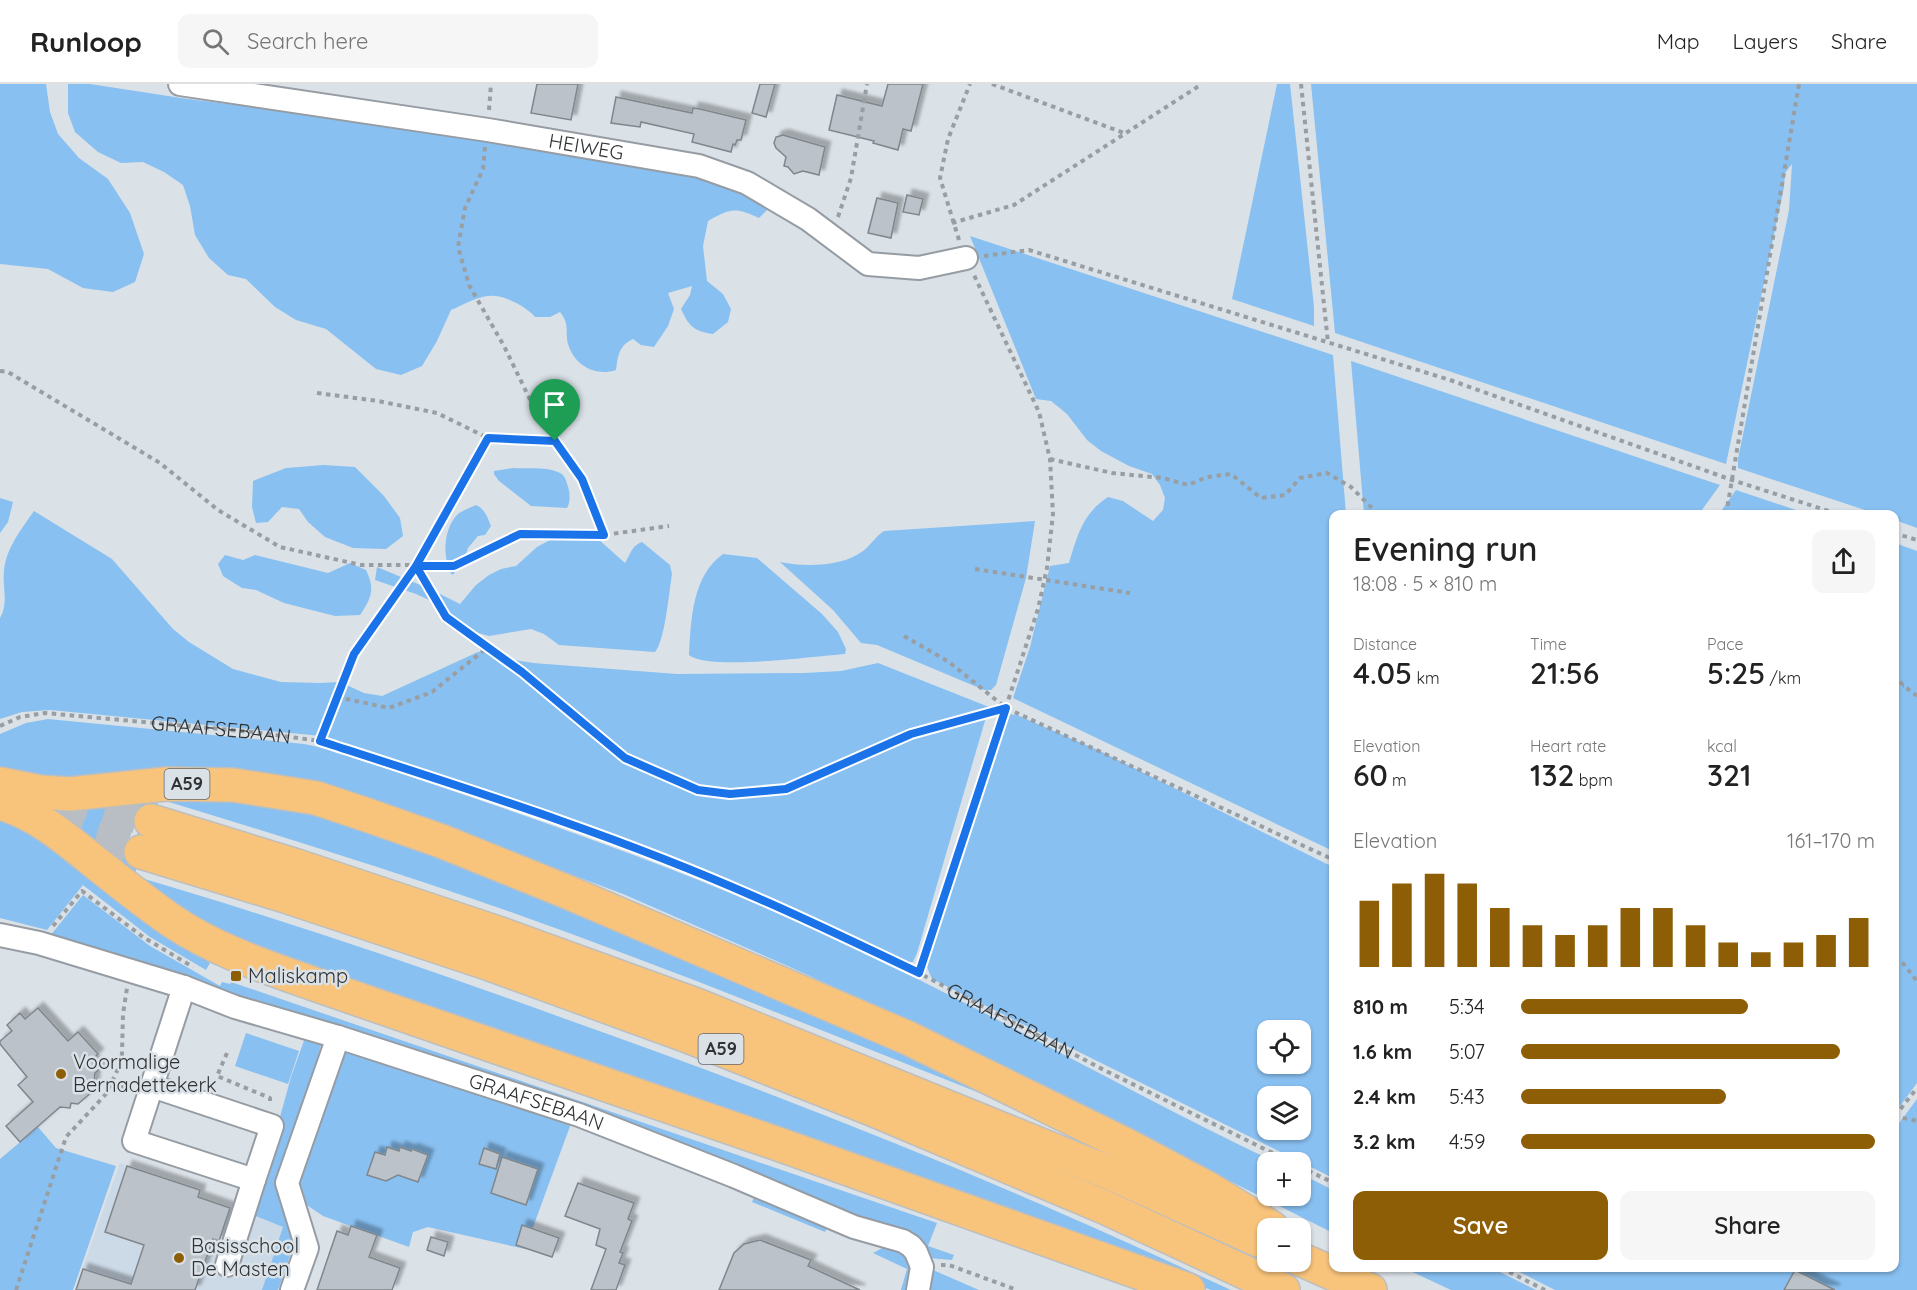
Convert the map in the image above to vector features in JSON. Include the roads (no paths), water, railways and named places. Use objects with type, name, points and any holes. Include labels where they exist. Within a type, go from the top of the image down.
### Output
[{"type":"highway","name":"A59","points":[[0,784],[40,792],[70,794],[166,784],[233,785],[316,798],[367,815],[565,891],[908,1038],[1126,1145],[1209,1189],[1257,1219]]},
{"type":"highway","points":[[0,803],[27,814],[61,834],[150,906],[176,923],[212,944],[246,959],[778,1144],[1188,1290]]},
{"type":"highway","name":"A59","points":[[151,821],[297,866],[487,930],[699,1006],[1117,1176],[1257,1239]]},
{"type":"highway","name":"A59","points":[[141,852],[285,896],[487,963],[685,1035],[874,1110],[1104,1207],[1283,1290]]},
{"type":"highway","points":[[1311,1254],[1329,1265]]},
{"type":"highway","points":[[1311,1264],[1329,1272]]},
{"type":"highway","points":[[1330,1272],[1367,1288]]},
{"type":"highway","points":[[1341,1272],[1367,1288]]},
{"type":"street","name":"HEIWEG","points":[[180,84],[488,130],[699,166],[747,183],[808,219],[868,264],[919,268],[966,258]]},
{"type":"street","name":"GRAAFSEBAAN","points":[[0,935],[39,943],[130,972],[192,979],[235,1007],[338,1037],[579,1115],[734,1176],[854,1227],[903,1240],[916,1252],[922,1267],[918,1290]]},
{"type":"street","points":[[192,979],[134,1141],[254,1180]]},
{"type":"street","points":[[292,1290],[307,1248],[287,1183],[338,1037]]},
{"type":"street","points":[[152,1086],[272,1126],[227,1265]]},
{"type":"tunnel","points":[[58,795],[151,821]]},
{"type":"tunnel","points":[[48,826],[141,852]]},
{"type":"place","name":"Maliskamp","points":[[236,976]]},
{"type":"place","name":"Voormalige Bernadettekerk","points":[[61,1074]]},
{"type":"place","name":"Basisschool De Masten","points":[[179,1258]]}]
